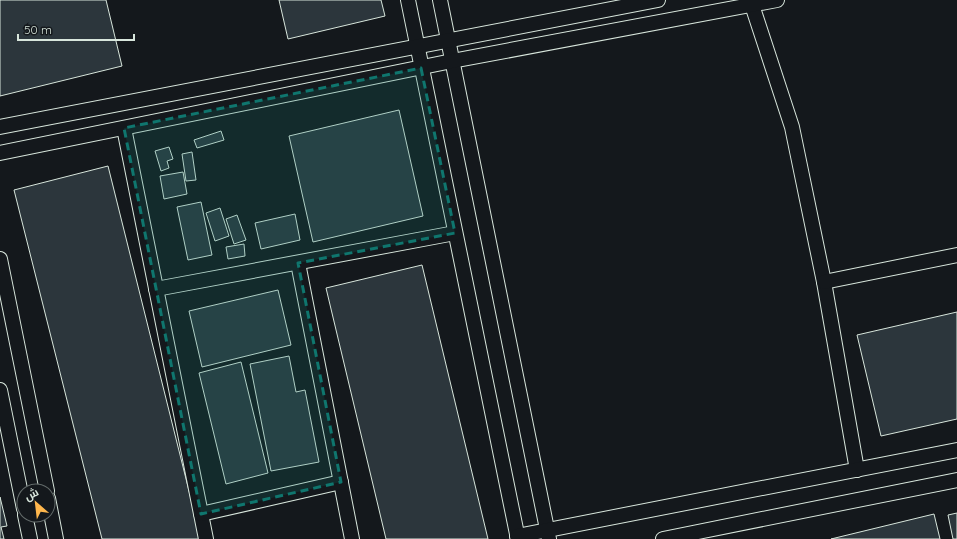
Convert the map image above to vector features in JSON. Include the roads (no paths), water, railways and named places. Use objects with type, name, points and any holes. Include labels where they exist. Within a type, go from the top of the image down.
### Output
[{"type":"street","points":[[408,0],[518,538],[548,535],[957,450]]},
{"type":"street","points":[[440,0],[548,535]]},
{"type":"street","points":[[0,127],[417,48],[658,0]]},
{"type":"street","points":[[0,153],[452,61],[777,0]]},
{"type":"street","points":[[752,5],[792,127],[824,282],[858,470]]},
{"type":"street","points":[[124,128],[206,539]]},
{"type":"street","points":[[156,289],[455,233]]},
{"type":"street","points":[[824,282],[957,255]]},
{"type":"street","points":[[0,259],[45,483]]},
{"type":"street","points":[[298,263],[352,539]]},
{"type":"street","points":[[0,390],[5,444],[16,483]]},
{"type":"street","points":[[663,539],[718,534],[957,480]]},
{"type":"street","points":[[201,514],[341,482]]},
{"type":"street","points":[[27,523],[30,539]]},
{"type":"street","points":[[53,523],[56,539]]}]
